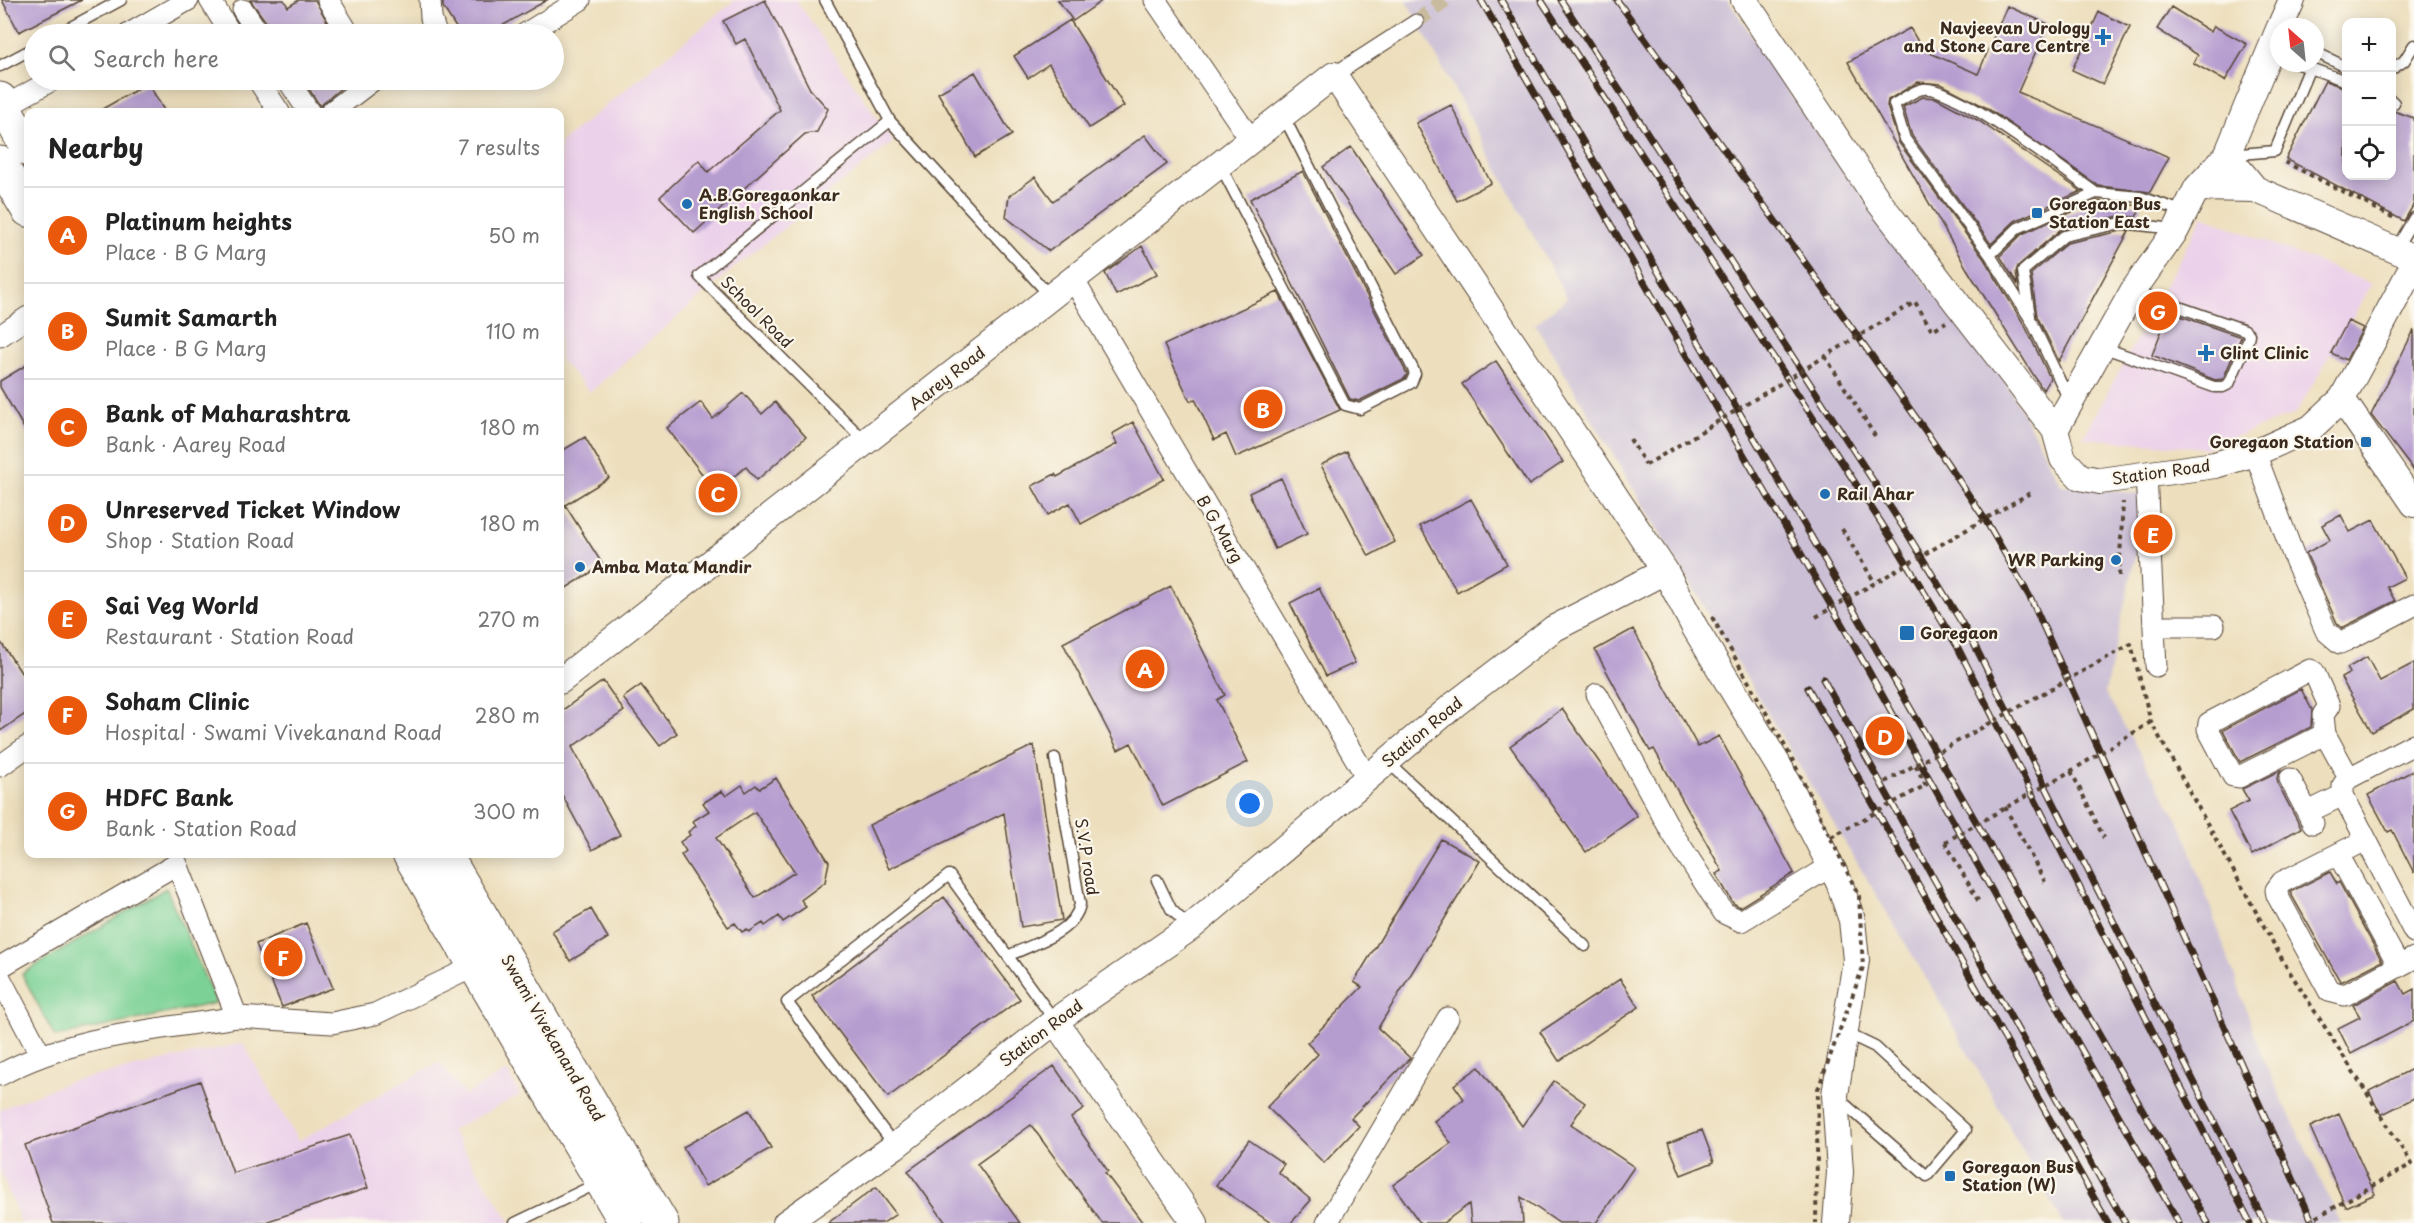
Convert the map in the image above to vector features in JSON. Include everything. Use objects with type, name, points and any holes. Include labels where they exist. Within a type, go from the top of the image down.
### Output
[{"type":"main road","points":[[2,103],[24,195]]},
{"type":"main road","name":"Swami Vivekanand Road","points":[[411,858],[626,1223]]},
{"type":"main road","name":"Swami Vivekanand Road","points":[[447,858],[662,1223]]},
{"type":"street","points":[[146,24],[188,0]]},
{"type":"street","points":[[210,0],[225,24]]},
{"type":"street","points":[[328,0],[342,24]]},
{"type":"street","points":[[430,0],[433,24]]},
{"type":"street","points":[[541,24],[580,0]]},
{"type":"street","points":[[1155,0],[1251,140]]},
{"type":"street","points":[[1744,0],[1879,202],[2055,430],[2133,291],[2180,221],[2198,188],[2227,155],[2270,56]]},
{"type":"street","points":[[2285,18],[2292,0]]},
{"type":"street","points":[[243,10],[252,24]]},
{"type":"street","points":[[1416,21],[1334,75],[1665,571],[1695,628],[1780,768],[1831,866],[1852,920],[1856,960],[1835,1095],[1840,1172],[1836,1223]]},
{"type":"street","name":"Aarey Road","points":[[564,678],[1334,75]]},
{"type":"street","points":[[2,103],[30,90]]},
{"type":"street","points":[[265,90],[276,108]]},
{"type":"street","points":[[295,90],[306,108]]},
{"type":"street","points":[[336,108],[360,90]]},
{"type":"street","points":[[2227,155],[2254,189]]},
{"type":"street","points":[[2198,188],[2254,189],[2408,257]]},
{"type":"street","name":"Station Road","points":[[2055,430],[2063,459],[2080,477],[2100,481],[2215,465],[2255,453],[2311,429],[2342,399],[2408,257]]},
{"type":"street","name":"B G Marg","points":[[1073,279],[1367,778]]},
{"type":"street","points":[[0,336],[24,320]]},
{"type":"street","points":[[2342,399],[2414,504]]},
{"type":"street","points":[[2255,453],[2294,557],[2326,631],[2333,639],[2340,643],[2348,640],[2414,605]]},
{"type":"street","points":[[2135,476],[2154,626],[2156,666]]},
{"type":"street","name":"Station Road","points":[[786,1223],[895,1146],[1055,1021],[1190,928],[1455,704],[1553,629],[1665,571]]},
{"type":"street","points":[[2154,626],[2214,626]]},
{"type":"street","points":[[2325,734],[2239,777],[2230,773],[2208,726],[2211,721],[2310,670],[2315,674],[2329,706],[2323,715],[2325,734],[2366,840],[2414,932]]},
{"type":"street","points":[[1597,694],[1671,831],[1724,913],[1741,921],[1831,866]]},
{"type":"street","points":[[2290,779],[2310,818],[2346,787],[2414,744]]},
{"type":"street","points":[[0,766],[24,749]]},
{"type":"street","points":[[2338,854],[2406,962],[2345,995],[2329,991],[2276,890],[2282,882],[2338,854],[2366,840]]},
{"type":"street","points":[[0,967],[177,864],[237,1017]]},
{"type":"street","points":[[0,1075],[74,1044],[237,1017],[332,1023],[375,1014],[475,966]]},
{"type":"street","points":[[0,978],[41,1056]]},
{"type":"street","points":[[1332,1221],[1448,1018]]},
{"type":"street","points":[[1055,1021],[1195,1223]]},
{"type":"lane","points":[[77,24],[121,0]]},
{"type":"lane","points":[[825,0],[890,121],[1051,297]]},
{"type":"lane","points":[[2396,66],[2404,61],[2414,45]]},
{"type":"lane","points":[[0,66],[24,53]]},
{"type":"lane","points":[[2324,56],[2342,65]]},
{"type":"lane","points":[[2227,155],[2275,151],[2308,72]]},
{"type":"lane","points":[[2323,72],[2342,79]]},
{"type":"lane","points":[[2070,403],[2032,322],[1990,255],[1905,139],[1894,104],[1923,89],[1952,95],[2096,193],[2140,197],[2180,221]]},
{"type":"lane","points":[[1220,165],[1345,405],[1360,409],[1411,383],[1415,374],[1413,369],[1283,115]]},
{"type":"lane","name":"School Road","points":[[865,442],[699,276],[890,121]]},
{"type":"lane","points":[[1990,255],[2018,228],[2096,193]]},
{"type":"lane","points":[[2032,322],[2023,271],[2064,236],[2121,223],[2180,221]]},
{"type":"lane","points":[[2408,257],[2412,222]]},
{"type":"lane","points":[[2102,346],[2214,387],[2229,384],[2248,340],[2249,334],[2246,330],[2133,291]]},
{"type":"lane","name":"S.V.P road","points":[[1008,956],[1064,928],[1078,915],[1080,904],[1055,758]]},
{"type":"lane","points":[[1388,762],[1585,946]]},
{"type":"lane","points":[[895,1146],[787,1002],[949,875],[1055,1021]]},
{"type":"lane","points":[[1157,880],[1172,909],[1190,928]]},
{"type":"lane","points":[[1835,1095],[1927,1176],[1966,1130],[1875,1047],[1846,1034]]},
{"type":"lane","points":[[515,1223],[602,1181]]},
{"type":"path","points":[[2275,151],[2281,160],[2412,222]]},
{"type":"path","points":[[1630,439],[1646,465],[1915,302],[1932,330],[1946,322]]},
{"type":"path","points":[[1825,356],[1875,436]]},
{"type":"path","points":[[2119,576],[2135,476]]},
{"type":"path","points":[[1816,617],[2030,493]]},
{"type":"path","points":[[1842,529],[1875,583]]},
{"type":"path","points":[[1712,617],[1790,755],[1859,896],[1863,967],[1818,1089],[1816,1223]]},
{"type":"path","points":[[1885,782],[2131,644],[2151,722],[2286,966],[2412,1164],[2307,1223]]},
{"type":"path","points":[[1980,904],[1945,842],[2071,771],[2151,722]]},
{"type":"path","points":[[1831,837],[1926,786],[1915,765]]},
{"type":"path","points":[[2071,771],[2104,838]]},
{"type":"path","points":[[2005,807],[2045,882]]},
{"type":"shaded area","name":"A.B.Goregaonkar English School","points":[[735,0],[796,0],[893,142],[736,266],[590,392],[564,363],[564,140]]},
{"type":"shaded area","points":[[1406,0],[1728,0],[1793,98],[1922,279],[1988,354],[2015,398],[2061,485],[2149,495],[2105,692],[2183,829],[2265,1063],[2341,1223],[2063,1223],[1932,988],[1535,324],[1567,298]]},
{"type":"shaded area","points":[[2203,216],[2372,284],[2296,413],[2205,448],[2083,438]]},
{"type":"shaded area","points":[[243,1043],[298,1141],[439,1062],[465,1095],[507,1071],[520,1095],[451,1130],[511,1223],[21,1223],[0,1170],[0,1109],[68,1082]]},
{"type":"green space","points":[[166,888],[216,1003],[55,1037],[22,974]]},
{"type":"building","points":[[2,0],[82,0],[35,24],[24,24],[24,29],[19,32]]},
{"type":"building","points":[[250,0],[284,0],[288,7],[299,0],[315,0],[328,24],[268,24]]},
{"type":"building","points":[[443,0],[547,0],[505,24],[454,24],[443,7]]},
{"type":"building","points":[[765,0],[810,89],[828,109],[817,132],[805,134],[694,233],[660,197],[699,160],[708,172],[780,110],[745,39],[736,44],[723,21]]},
{"type":"building","points":[[1058,0],[1103,0],[1073,21]]},
{"type":"building","points":[[2007,6],[2048,24],[2018,92],[2169,157],[2150,192],[2099,186],[1987,108],[1941,84],[1918,82],[1888,100],[1887,106],[1899,143],[1984,259],[2025,326],[2050,378],[2043,390],[1967,269],[1848,62],[1910,28],[1923,50],[1978,74]]},
{"type":"building","points":[[2171,7],[2211,32],[2214,26],[2247,44],[2225,81],[2193,63],[2198,55],[2157,29]]},
{"type":"building","points":[[2099,12],[2130,27],[2103,84],[2072,70]]},
{"type":"building","points":[[1070,20],[1124,106],[1089,128],[1049,64],[1028,78],[1014,56]]},
{"type":"building","points":[[975,72],[1012,135],[975,157],[938,93]]},
{"type":"building","points":[[2325,81],[2342,87],[2342,180],[2396,180],[2396,112],[2414,118],[2414,204],[2404,221],[2286,159]]},
{"type":"building","points":[[136,90],[152,90],[163,108],[104,108]]},
{"type":"building","points":[[310,90],[339,90],[320,106]]},
{"type":"building","points":[[1923,97],[1936,98],[1979,121],[2081,191],[2015,221],[1991,244],[1912,136],[1903,107]]},
{"type":"building","points":[[1451,105],[1491,183],[1457,201],[1416,123]]},
{"type":"building","points":[[1145,135],[1167,164],[1049,251],[1006,217],[1009,196],[1035,177],[1053,201]]},
{"type":"building","points":[[1351,147],[1424,255],[1396,274],[1323,167]]},
{"type":"building","points":[[1303,171],[1407,374],[1405,378],[1359,401],[1350,399],[1250,199]]},
{"type":"building","points":[[2097,201],[2142,206],[2136,217],[2119,216],[2060,230],[2018,266],[2016,272],[2018,285],[2000,256],[2022,234]]},
{"type":"building","points":[[2129,231],[2059,361],[2037,316],[2031,274],[2067,243]]},
{"type":"building","points":[[1142,246],[1157,274],[1116,295],[1105,273]]},
{"type":"building","points":[[1278,292],[1340,410],[1236,457],[1226,434],[1214,440],[1195,399],[1190,401],[1164,345]]},
{"type":"building","points":[[2169,312],[2241,337],[2223,379],[2215,380],[2152,355]]},
{"type":"building","points":[[2348,321],[2363,328],[2346,360],[2331,353]]},
{"type":"building","points":[[2414,330],[2414,471],[2371,415]]},
{"type":"building","points":[[1496,361],[1563,462],[1529,485],[1462,384]]},
{"type":"building","points":[[24,366],[24,428],[0,387],[0,381]]},
{"type":"building","points":[[743,393],[762,414],[775,402],[806,437],[757,480],[746,467],[715,491],[667,428],[701,402],[713,419]]},
{"type":"building","points":[[1133,422],[1164,479],[1081,524],[1070,503],[1048,515],[1032,486],[1055,474],[1057,477],[1117,444],[1112,434]]},
{"type":"building","points":[[585,437],[609,478],[565,505],[603,565],[564,589],[564,450]]},
{"type":"building","points":[[1347,451],[1395,542],[1369,556],[1321,465]]},
{"type":"building","points":[[1281,478],[1307,534],[1275,549],[1249,493]]},
{"type":"building","points":[[1471,499],[1507,564],[1457,592],[1420,526]]},
{"type":"building","points":[[2341,515],[2350,532],[2373,520],[2405,578],[2387,587],[2395,601],[2342,628],[2337,623],[2306,553],[2330,540],[2322,525]]},
{"type":"building","points":[[1171,586],[1225,695],[1217,700],[1248,762],[1163,806],[1131,743],[1118,750],[1063,643]]},
{"type":"building","points":[[1319,588],[1355,663],[1326,676],[1290,603]]},
{"type":"building","points":[[1633,629],[1698,747],[1719,736],[1794,873],[1740,907],[1733,903],[1716,874],[1722,871],[1654,749],[1650,751],[1595,650]]},
{"type":"building","points":[[0,641],[24,677],[24,715],[0,731]]},
{"type":"building","points":[[2367,657],[2380,681],[2414,663],[2414,709],[2372,732],[2341,678],[2350,673],[2347,668]]},
{"type":"building","points":[[603,681],[624,711],[572,747],[620,835],[592,850],[564,798],[564,709]]},
{"type":"building","points":[[641,685],[677,733],[660,746],[623,698]]},
{"type":"building","points":[[2301,689],[2312,710],[2311,727],[2240,762],[2223,730]]},
{"type":"building","points":[[1562,709],[1637,816],[1586,852],[1510,746]]},
{"type":"building","points":[[1034,745],[1062,920],[1021,927],[1004,813],[889,869],[869,825]]},
{"type":"building","points":[[2281,770],[2277,778],[2278,784],[2301,828],[2252,855],[2229,811],[2249,801],[2242,789]]},
{"type":"building","points":[[2414,770],[2414,873],[2392,830],[2388,832],[2368,795]]},
{"type":"building","points":[[776,778],[829,862],[825,882],[801,900],[806,907],[783,922],[779,916],[765,926],[763,923],[749,932],[747,929],[742,932],[735,923],[728,927],[681,855],[686,851],[680,842],[690,835],[688,832],[696,826],[693,821],[709,811],[703,803],[722,791],[726,796],[742,785],[746,792],[756,785],[759,789]],"holes":[[[755,812],[795,872],[755,898],[716,838]]]},
{"type":"building","points":[[1441,839],[1480,861],[1378,1028],[1410,1058],[1351,1118],[1359,1126],[1324,1163],[1267,1107],[1318,1054],[1307,1043],[1362,987],[1354,982]]},
{"type":"building","points":[[2330,872],[2337,884],[2339,882],[2382,961],[2343,981],[2340,981],[2290,892]]},
{"type":"building","points":[[944,897],[1020,999],[888,1097],[812,996]]},
{"type":"building","points":[[591,909],[608,938],[570,961],[552,931]]},
{"type":"building","points":[[306,923],[333,988],[282,1007],[256,944]]},
{"type":"building","points":[[1620,979],[1639,1007],[1559,1061],[1540,1032]]},
{"type":"building","points":[[2398,981],[2405,994],[2414,989],[2414,1021],[2351,1054],[2338,1028],[2360,1017],[2353,1005]]},
{"type":"building","points":[[1054,1066],[1084,1109],[1071,1118],[1108,1171],[1105,1173],[1143,1223],[1102,1223],[1031,1125],[977,1164],[1020,1223],[946,1223],[908,1171]]},
{"type":"building","points":[[1479,1067],[1522,1126],[1554,1081],[1585,1103],[1571,1124],[1634,1167],[1596,1223],[1559,1223],[1521,1197],[1523,1223],[1471,1223],[1469,1204],[1443,1223],[1420,1223],[1393,1185],[1451,1143],[1434,1121],[1464,1099],[1454,1085]]},
{"type":"building","points":[[2414,1068],[2414,1098],[2381,1115],[2369,1091]]},
{"type":"building","points":[[200,1081],[233,1173],[350,1135],[368,1188],[262,1223],[53,1223],[25,1145]]},
{"type":"building","points":[[749,1110],[771,1148],[705,1186],[683,1147]]},
{"type":"building","points":[[2339,1114],[2375,1194],[2346,1207],[2310,1127]]},
{"type":"building","points":[[1702,1130],[1714,1162],[1681,1175],[1668,1143]]},
{"type":"building","points":[[1249,1140],[1284,1164],[1278,1172],[1311,1200],[1291,1223],[1271,1223],[1216,1185]]},
{"type":"building","points":[[876,1187],[896,1214],[883,1223],[828,1223]]},
{"type":"tunnel","points":[[1416,22],[1445,0]]},
{"type":"railway","points":[[1481,0],[1863,661],[2179,1223]]},
{"type":"railway","points":[[1501,0],[2208,1223]]},
{"type":"railway","points":[[1541,0],[1893,541],[1957,646],[2250,1223]]},
{"type":"railway","points":[[1561,0],[1907,533],[1971,638],[2265,1223]]},
{"type":"railway","points":[[1617,0],[1927,433],[1986,521],[2031,599],[2313,1223]]},
{"type":"railway","points":[[1823,679],[2125,1223]]},
{"type":"railway","points":[[1808,688],[2108,1223]]},
{"type":"place","name":"Navjeevan Urology and Stone Care Centre","points":[[2103,37]]},
{"type":"place","name":"A.B.Goregaonkar English School","points":[[687,204]]},
{"type":"place","name":"Goregaon Bus Station East","points":[[2037,213]]},
{"type":"place","name":"HDFC Bank","points":[[2158,311]]},
{"type":"place","name":"Glint Clinic","points":[[2206,353]]},
{"type":"place","name":"Sumit Samarth","points":[[1263,409]]},
{"type":"place","name":"Goregaon Station","points":[[2366,442]]},
{"type":"place","name":"Bank of Maharashtra","points":[[718,493]]},
{"type":"place","name":"Rail Ahar","points":[[1825,494]]},
{"type":"place","name":"Sai Veg World","points":[[2153,534]]},
{"type":"place","name":"WR Parking","points":[[2116,560]]},
{"type":"place","name":"Amba Mata Mandir","points":[[580,567]]},
{"type":"place","name":"Goregaon","points":[[1907,633]]},
{"type":"place","name":"Platinum heights","points":[[1145,669]]},
{"type":"place","name":"Unreserved Ticket Window","points":[[1885,736]]},
{"type":"place","name":"Soham Clinic","points":[[283,957]]},
{"type":"place","name":"Goregaon Bus Station (W)","points":[[1950,1176]]}]
